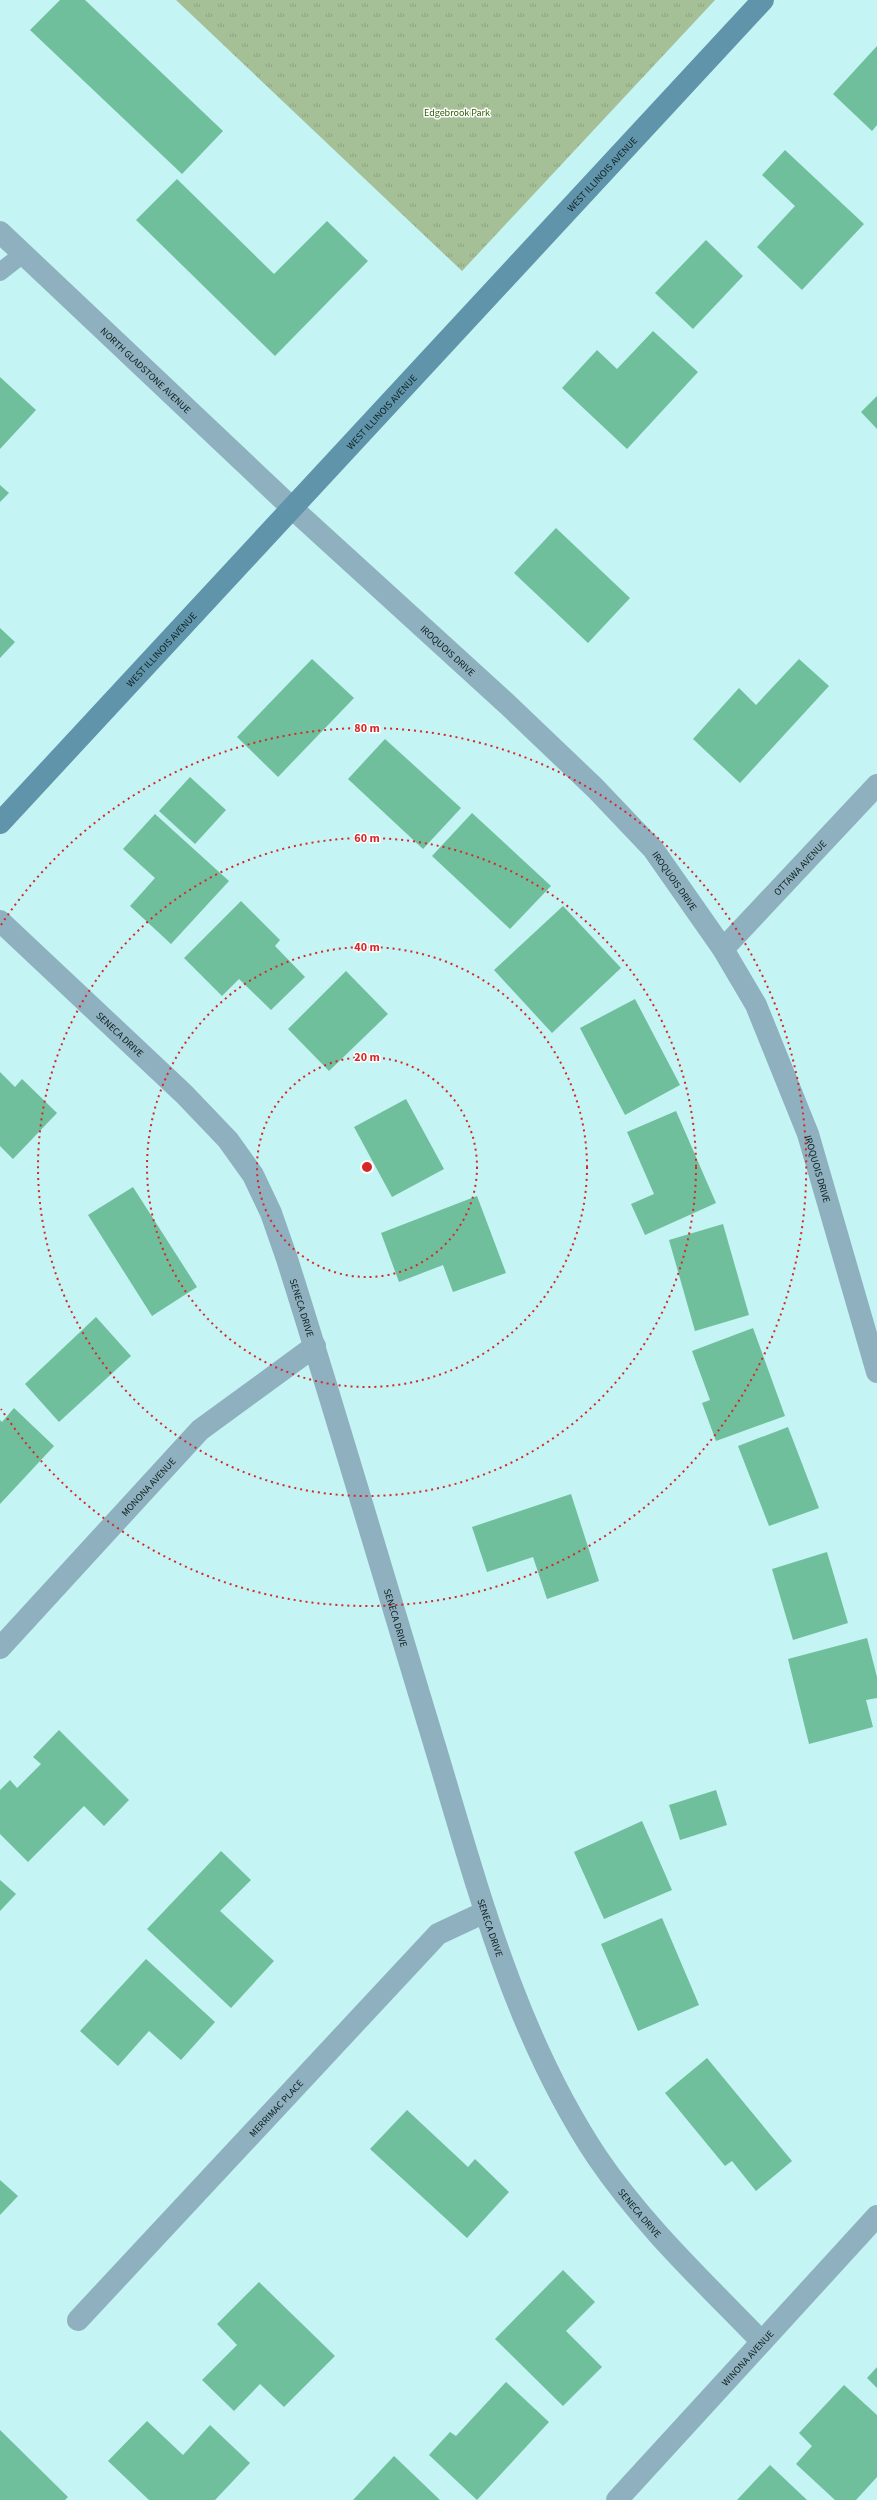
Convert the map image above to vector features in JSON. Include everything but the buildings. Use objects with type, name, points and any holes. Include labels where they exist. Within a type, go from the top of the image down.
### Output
[{"type":"main road","name":"WEST ILLINOIS AVENUE","points":[[0,823],[763,0]]},
{"type":"street","name":"NORTH GLADSTONE AVENUE","points":[[0,232],[292,508]]},
{"type":"street","name":"IROQUOIS DRIVE","points":[[292,508],[507,704],[595,788],[653,849],[723,949],[756,1005],[808,1134],[877,1372]]},
{"type":"street","name":"OTTAWA AVENUE","points":[[723,949],[877,785]]},
{"type":"street","name":"SENECA DRIVE","points":[[0,921],[184,1094],[228,1140],[253,1175],[271,1213],[315,1346],[485,1912],[529,2032],[563,2100],[596,2155],[631,2203],[761,2341]]},
{"type":"street","name":"MONONA AVENUE","points":[[0,1648],[200,1430],[315,1346]]},
{"type":"street","name":"MERRIMAC PLACE","points":[[78,2320],[438,1934],[485,1912]]},
{"type":"street","name":"WINONA AVENUE","points":[[617,2500],[877,2216]]},
{"type":"lane","points":[[0,272],[23,254]]},
{"type":"green space","name":"Edgebrook Park","points":[[176,0],[715,0],[462,271]]}]
